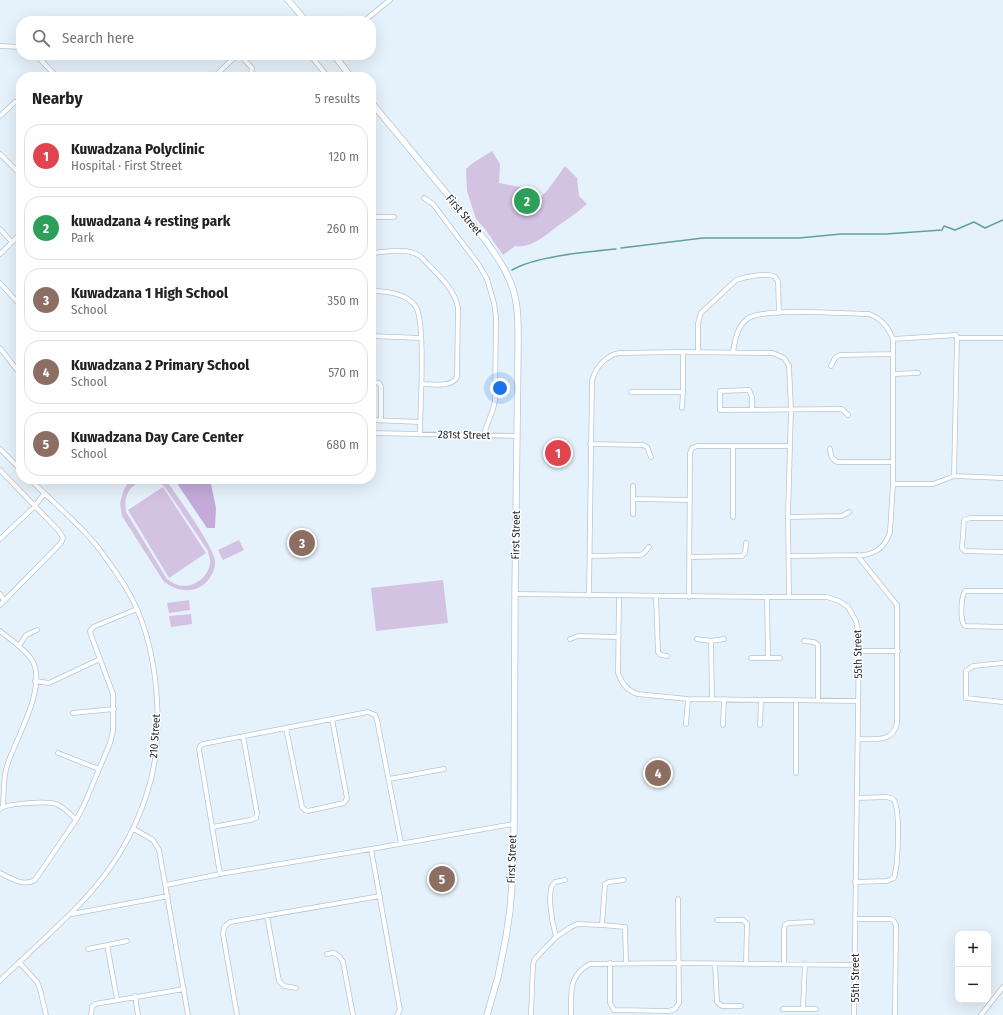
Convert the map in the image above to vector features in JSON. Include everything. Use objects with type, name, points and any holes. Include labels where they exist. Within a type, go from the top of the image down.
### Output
[{"type":"street","points":[[288,0],[302,16]]},
{"type":"street","points":[[370,16],[390,0]]},
{"type":"street","points":[[0,46],[16,47]]},
{"type":"street","points":[[41,60],[53,72]]},
{"type":"street","points":[[219,72],[233,60]]},
{"type":"street","points":[[243,60],[252,68],[251,72]]},
{"type":"street","points":[[314,60],[324,72]]},
{"type":"street","points":[[338,60],[347,72]]},
{"type":"street","points":[[0,116],[16,102]]},
{"type":"street","name":"First Street","points":[[376,108],[486,242],[502,265],[516,301],[518,326],[514,846],[510,910],[498,977],[486,1015]]},
{"type":"street","points":[[0,154],[16,170]]},
{"type":"street","points":[[424,198],[433,204],[479,265],[487,279],[494,303],[496,316],[495,400],[483,436]]},
{"type":"street","points":[[376,217],[394,218]]},
{"type":"street","points":[[0,229],[12,242]]},
{"type":"street","points":[[0,254],[16,238]]},
{"type":"street","points":[[376,253],[414,252],[420,256],[452,291],[456,298],[458,307],[457,377],[454,382],[449,384],[421,384]]},
{"type":"street","points":[[698,352],[698,323],[701,313],[736,280],[768,275],[775,278],[778,281],[779,313]]},
{"type":"street","points":[[0,283],[16,301]]},
{"type":"street","points":[[376,291],[397,294],[411,302],[416,307],[421,338],[420,434]]},
{"type":"street","points":[[733,352],[736,335],[740,327],[748,319],[756,316],[779,313],[869,314],[883,322],[890,331],[893,340],[893,484],[890,532],[888,537],[882,546],[871,554],[789,556]]},
{"type":"street","points":[[893,340],[955,335],[957,338],[1003,338]]},
{"type":"street","points":[[376,336],[421,338]]},
{"type":"street","points":[[954,476],[957,338]]},
{"type":"street","points":[[0,348],[16,369]]},
{"type":"street","points":[[682,408],[683,352]]},
{"type":"street","points":[[589,595],[590,444],[593,375],[603,361],[612,354],[733,352],[773,353],[784,358],[788,366],[791,410],[788,517],[789,596]]},
{"type":"street","points":[[831,366],[835,358],[840,355],[893,354]]},
{"type":"street","points":[[893,374],[918,373]]},
{"type":"street","points":[[376,382],[381,387],[381,420]]},
{"type":"street","points":[[752,410],[752,397],[749,390],[720,391],[720,410],[752,410],[791,410],[842,409],[848,415]]},
{"type":"street","points":[[631,392],[683,392]]},
{"type":"street","points":[[376,420],[420,422]]},
{"type":"street","name":"281st Street","points":[[376,433],[517,436]]},
{"type":"street","points":[[590,444],[643,445],[647,448],[651,457]]},
{"type":"street","points":[[689,597],[690,453],[692,448],[697,446],[789,446]]},
{"type":"street","points":[[733,446],[733,516]]},
{"type":"street","points":[[0,448],[16,465]]},
{"type":"street","points":[[830,449],[833,460],[838,462],[893,462]]},
{"type":"street","points":[[0,470],[34,507],[59,531],[63,538],[61,543],[0,605]]},
{"type":"street","points":[[893,484],[933,484],[954,476],[1003,478]]},
{"type":"street","name":"210 Street","points":[[0,981],[70,914],[105,875],[134,829],[148,792],[155,754],[157,728],[155,674],[146,634],[137,609],[105,556],[72,519],[44,494],[36,484]]},
{"type":"street","points":[[632,514],[633,486]]},
{"type":"street","points":[[1,537],[34,507],[44,494]]},
{"type":"street","points":[[633,499],[690,500]]},
{"type":"street","points":[[788,517],[842,516],[849,512]]},
{"type":"street","points":[[1003,518],[970,518],[964,520],[962,548],[965,551],[1003,552]]},
{"type":"street","points":[[690,557],[742,556],[745,553],[746,543]]},
{"type":"street","points":[[590,556],[640,555],[643,554],[649,547]]},
{"type":"street","points":[[857,555],[897,605],[898,651],[898,723],[896,729],[893,734],[884,738],[858,739]]},
{"type":"street","points":[[1003,591],[965,591],[962,595],[962,621],[964,625],[1003,627]]},
{"type":"street","points":[[0,594],[4,600]]},
{"type":"street","name":"55th Street","points":[[515,594],[689,597],[827,597],[845,604],[852,612],[859,634],[854,1015]]},
{"type":"street","points":[[619,596],[618,673],[623,684],[629,690],[637,694],[688,699],[858,701]]},
{"type":"street","points":[[656,596],[658,652],[661,655],[667,656]]},
{"type":"street","points":[[767,597],[768,658]]},
{"type":"street","points":[[0,873],[24,883],[29,883],[35,880],[84,806],[110,743],[113,731],[114,709],[113,694],[90,631],[93,627],[137,609]]},
{"type":"street","points":[[19,646],[26,635],[37,630]]},
{"type":"street","points":[[0,631],[19,646],[32,661],[35,671],[35,690],[30,709],[7,766],[2,807],[15,804],[56,804],[63,808],[76,820]]},
{"type":"street","points":[[570,639],[578,636],[618,637]]},
{"type":"street","points":[[697,639],[711,641],[724,639]]},
{"type":"street","points":[[711,641],[712,699]]},
{"type":"street","points":[[804,641],[814,642],[818,645],[818,700]]},
{"type":"street","points":[[859,652],[898,651]]},
{"type":"street","points":[[751,658],[780,658]]},
{"type":"street","points":[[35,681],[49,683],[100,659]]},
{"type":"street","points":[[1003,664],[973,666],[966,671],[966,698],[1003,702]]},
{"type":"street","points":[[686,724],[688,699]]},
{"type":"street","points":[[723,725],[724,699]]},
{"type":"street","points":[[760,725],[761,700]]},
{"type":"street","points":[[796,700],[796,773]]},
{"type":"street","points":[[72,713],[114,709]]},
{"type":"street","points":[[220,874],[199,749],[200,746],[203,744],[368,712],[374,715],[378,720],[402,843]]},
{"type":"street","points":[[286,728],[302,808],[308,810],[344,804],[347,798],[332,719]]},
{"type":"street","points":[[213,827],[256,818],[257,813],[243,736]]},
{"type":"street","points":[[58,753],[99,769]]},
{"type":"street","points":[[389,779],[444,769]]},
{"type":"street","points":[[855,882],[886,881],[894,878],[898,832],[896,806],[893,799],[887,797],[858,798]]},
{"type":"street","points":[[166,885],[220,874],[513,824]]},
{"type":"street","points":[[134,829],[153,840],[159,850],[188,1015]]},
{"type":"street","points":[[371,849],[400,1010],[396,1015]]},
{"type":"street","points":[[556,937],[552,920],[550,888],[553,883],[565,880]]},
{"type":"street","points":[[602,925],[604,884],[624,880]]},
{"type":"street","points":[[70,914],[168,896]]},
{"type":"street","points":[[237,1015],[223,934],[224,927],[230,922],[380,896]]},
{"type":"street","points":[[610,963],[610,1003],[612,1008],[616,1010],[675,1009],[679,1003],[678,899]]},
{"type":"street","points":[[267,916],[279,981],[284,986],[296,988]]},
{"type":"street","points":[[855,919],[890,919],[896,925],[895,1015]]},
{"type":"street","points":[[717,920],[742,920],[746,922],[746,963]]},
{"type":"street","points":[[784,964],[785,925],[788,923],[812,922]]},
{"type":"street","points":[[531,1015],[533,964],[556,937],[574,925],[623,926],[626,928],[626,963]]},
{"type":"street","points":[[88,949],[127,941]]},
{"type":"street","points":[[108,945],[117,999]]},
{"type":"street","points":[[327,954],[334,953],[340,957],[343,962],[353,1015]]},
{"type":"street","points":[[20,962],[37,982],[46,1015]]},
{"type":"street","points":[[571,1015],[572,982],[576,974],[582,968],[590,964],[746,963],[855,965]]},
{"type":"street","points":[[715,964],[717,1002],[722,1006],[741,1006]]},
{"type":"street","points":[[803,1008],[804,964]]},
{"type":"street","points":[[981,1015],[1003,986]]},
{"type":"street","points":[[91,1015],[92,1007],[95,1004],[117,999],[184,989]]},
{"type":"street","points":[[135,996],[138,1015]]},
{"type":"street","points":[[783,1009],[816,1009]]},
{"type":"shaded area","points":[[492,151],[500,164],[499,183],[535,190],[539,198],[547,191],[565,166],[577,178],[579,196],[587,204],[539,240],[527,245],[515,246],[503,255],[485,229],[476,219],[467,191],[466,169]]},
{"type":"shaded area","points":[[127,484],[137,484],[132,487],[127,495],[125,506],[126,512],[167,579],[175,584],[187,586],[204,577],[210,560],[208,551],[164,486],[161,484],[169,484],[195,522],[213,554],[215,565],[208,581],[198,588],[189,590],[172,587],[164,582],[122,516],[120,503]]},
{"type":"shaded area","points":[[177,484],[211,484],[216,508],[215,528],[207,528]]},
{"type":"shaded area","points":[[163,487],[206,553],[169,578],[128,510]]},
{"type":"shaded area","points":[[239,540],[244,550],[223,560],[218,550]]},
{"type":"shaded area","points":[[443,580],[448,623],[376,631],[371,588]]},
{"type":"shaded area","points":[[189,600],[190,610],[169,613],[167,603]]},
{"type":"shaded area","points":[[191,614],[192,624],[171,627],[169,616]]},
{"type":"waterway","points":[[621,248],[703,238],[799,238],[841,234],[886,234],[942,230],[944,226],[955,230],[974,222],[985,228],[1003,220]]},
{"type":"waterway","points":[[512,270],[522,265],[548,258],[616,249]]},
{"type":"place","name":"kuwadzana 4 resting park","points":[[527,201]]},
{"type":"place","name":"Kuwadzana Polyclinic","points":[[558,453]]},
{"type":"place","name":"Kuwadzana 1 High School","points":[[302,543]]},
{"type":"place","name":"Kuwadzana 2 Primary School","points":[[658,773]]},
{"type":"place","name":"Kuwadzana Day Care Center","points":[[442,879]]}]
